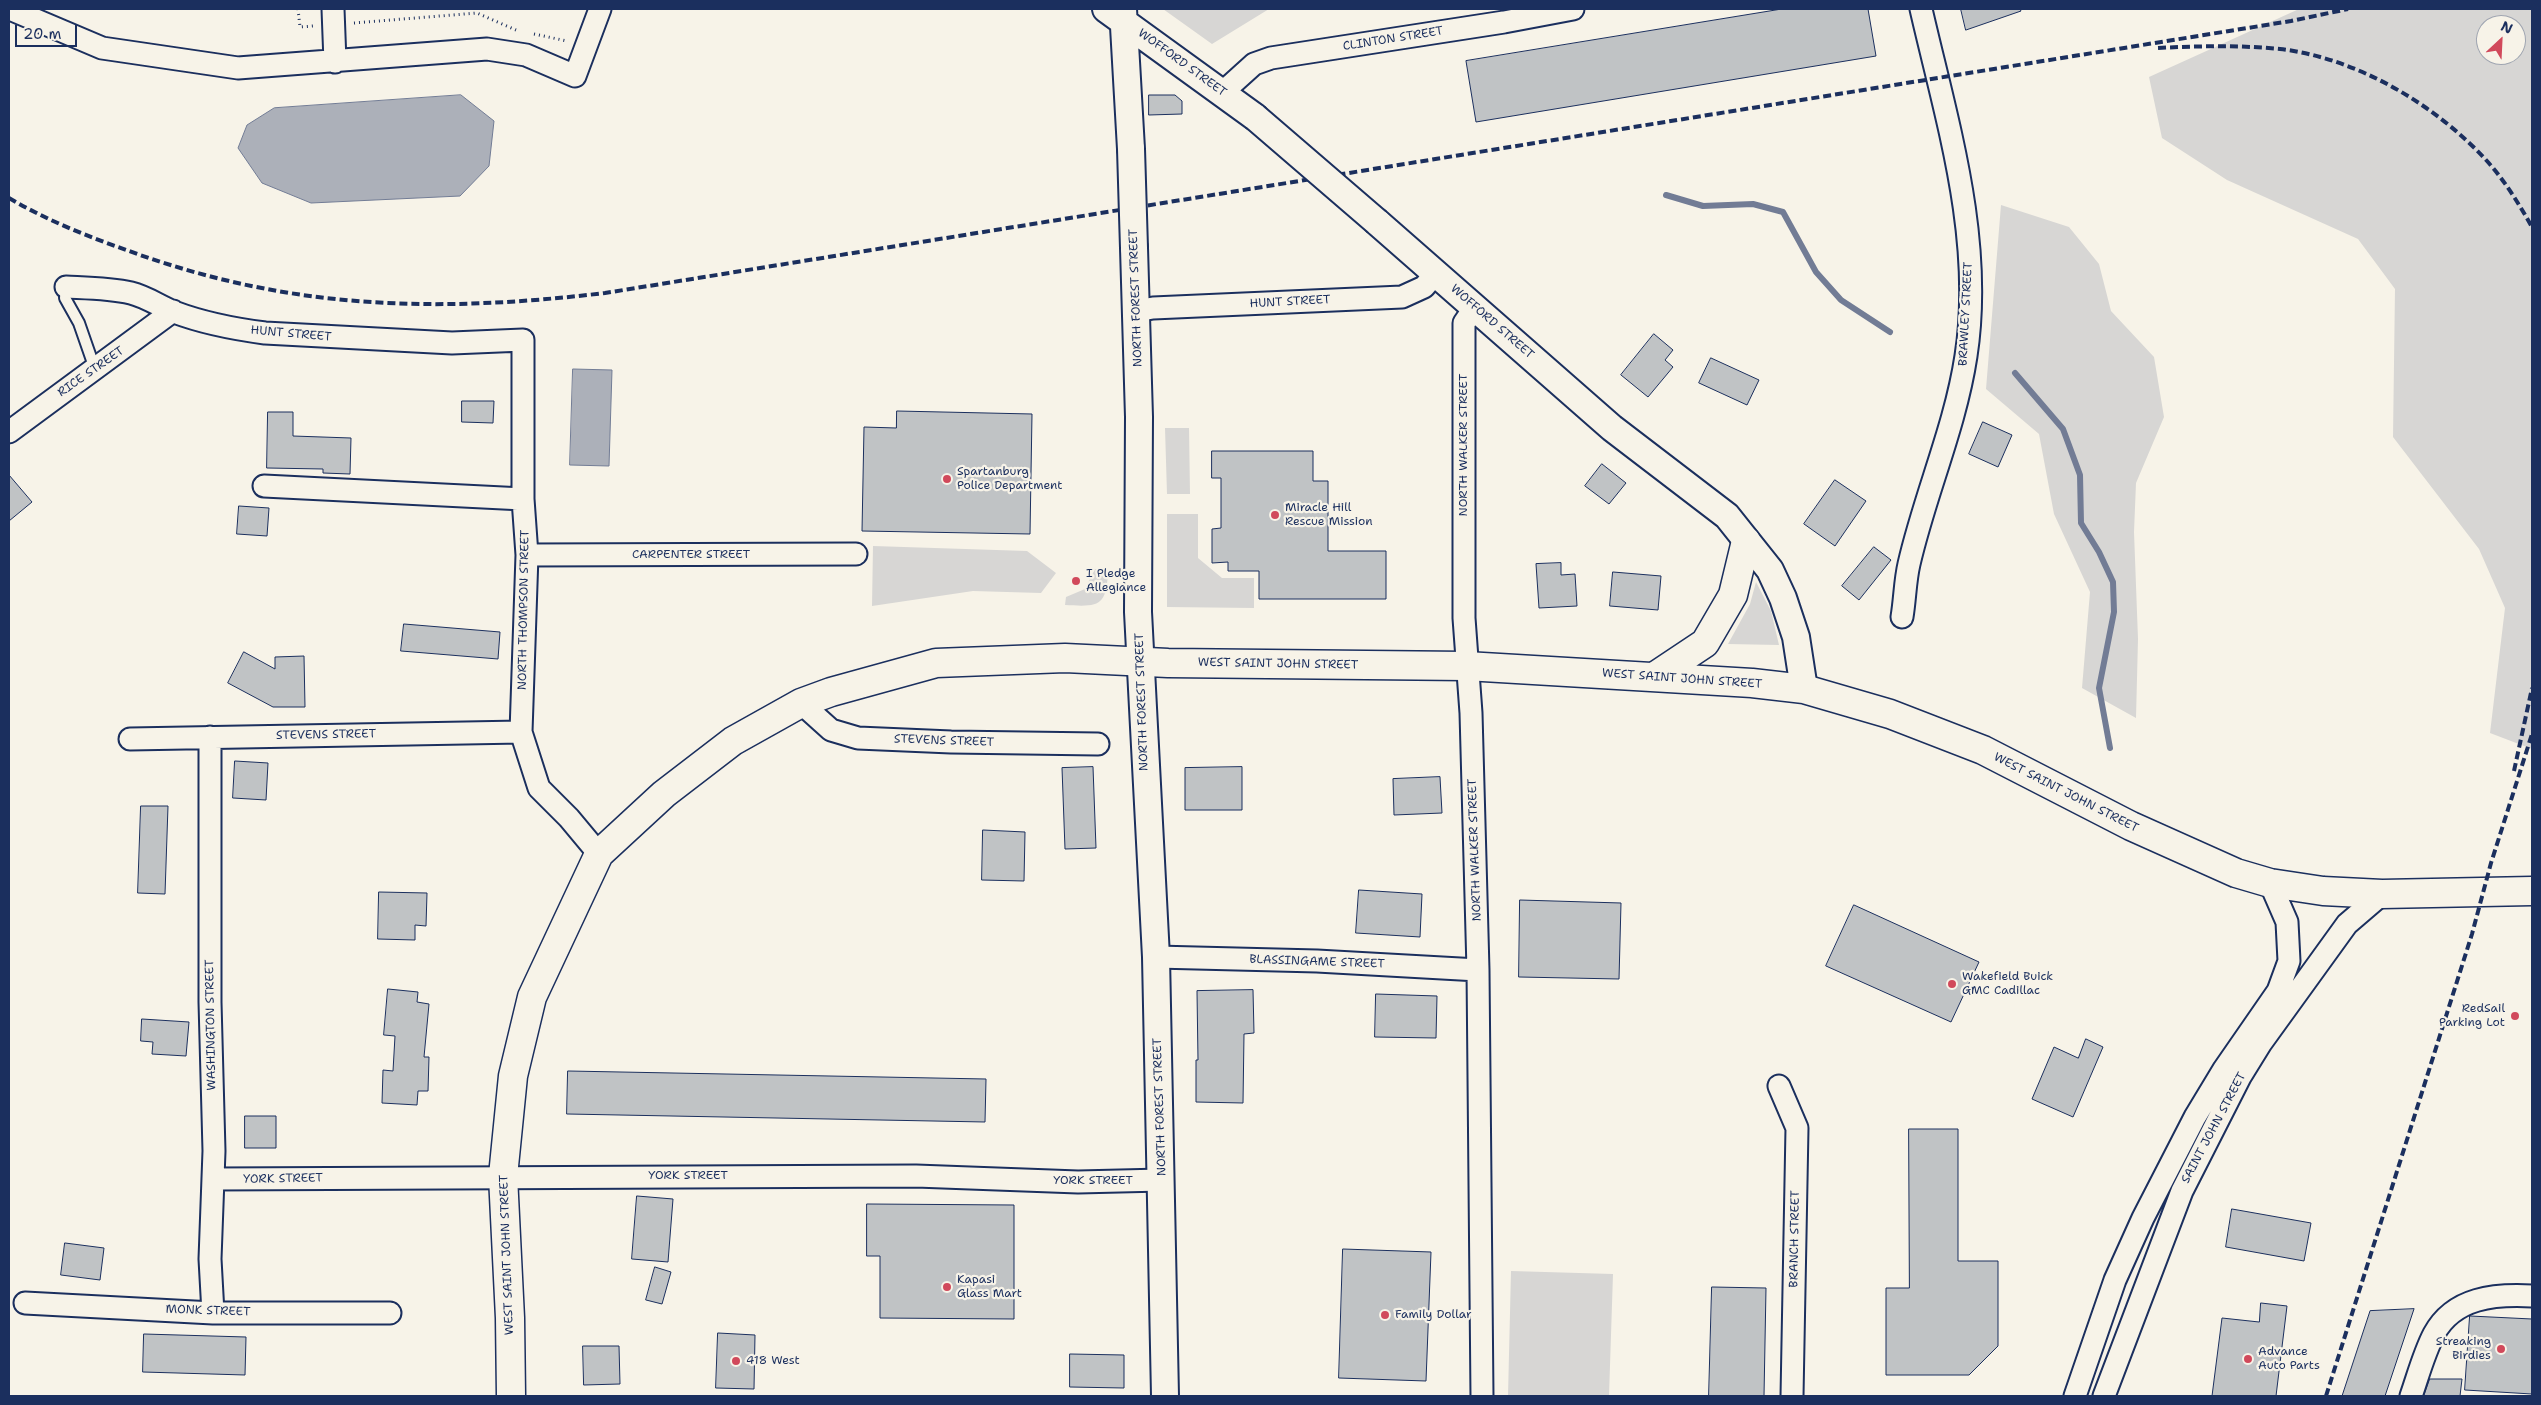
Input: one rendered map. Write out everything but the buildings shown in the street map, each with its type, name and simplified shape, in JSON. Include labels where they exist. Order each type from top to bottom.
[{"type":"main road","points":[[1654,677],[1705,643],[1733,594],[1746,540]]},
{"type":"main road","name":"WEST SAINT JOHN STREET","points":[[511,1396],[510,1318],[503,1176],[512,1076],[532,997],[599,854],[664,794],[733,741],[801,704],[831,692],[936,663],[1065,658],[1141,662],[1466,666],[1654,677],[1804,689],[1890,714],[1983,750],[2131,826],[2236,874],[2270,883],[2323,891],[2382,894],[2532,891]]},
{"type":"street","points":[[10,9],[102,48],[238,68],[487,49],[526,55],[575,76],[600,9]]},
{"type":"street","name":"CLINTON STREET","points":[[1223,92],[1254,64],[1271,58],[1504,22],[1574,9]]},
{"type":"street","name":"BRAWLEY STREET","points":[[1902,617],[1909,565],[1957,401],[1966,354],[1969,297],[1967,226],[1962,190],[1921,9]]},
{"type":"street","name":"WOFFORD STREET","points":[[1117,13],[1255,117],[1612,428],[1727,516],[1770,570],[1783,598],[1796,638],[1804,689]]},
{"type":"street","name":"NORTH FOREST STREET","points":[[1117,13],[1131,149],[1139,417],[1138,612],[1144,760],[1156,957],[1165,1396]]},
{"type":"street","points":[[333,17],[335,62]]},
{"type":"street","name":"HUNT STREET","points":[[1136,311],[1153,308],[1402,297],[1424,287],[1436,273]]},
{"type":"street","name":"HUNT STREET","points":[[66,287],[131,293],[150,299],[173,311],[234,328],[265,333],[443,342],[523,340]]},
{"type":"street","name":"NORTH WALKER STREET","points":[[1475,307],[1464,323],[1464,618],[1466,666],[1471,713],[1478,970],[1482,1396]]},
{"type":"street","name":"RICE STREET","points":[[9,432],[173,311]]},
{"type":"street","name":"NORTH THOMPSON STREET","points":[[523,340],[523,499],[527,554],[521,732],[539,788],[569,818],[599,854]]},
{"type":"street","points":[[264,486],[523,499]]},
{"type":"street","name":"CARPENTER STREET","points":[[527,554],[856,554]]},
{"type":"street","name":"STEVENS STREET","points":[[801,704],[831,730],[858,738],[951,742],[1098,744]]},
{"type":"street","name":"STEVENS STREET","points":[[130,739],[521,732]]},
{"type":"street","name":"WASHINGTON STREET","points":[[210,737],[210,1002],[213,1179],[210,1259],[212,1313]]},
{"type":"street","name":"SAINT JOHN STREET","points":[[2074,1396],[2115,1280],[2143,1218],[2195,1117],[2224,1069],[2278,991],[2289,962],[2287,922],[2270,883]]},
{"type":"street","name":"SAINT JOHN STREET","points":[[2104,1396],[2182,1191],[2240,1077],[2261,1043],[2348,924],[2382,894]]},
{"type":"street","name":"BLASSINGAME STREET","points":[[1156,957],[1317,961],[1478,970]]},
{"type":"street","name":"BRANCH STREET","points":[[1779,1086],[1798,1128],[1792,1396]]},
{"type":"street","name":"YORK STREET","points":[[213,1179],[503,1176],[916,1176],[1078,1182],[1162,1180]]},
{"type":"street","points":[[2411,1396],[2434,1334],[2453,1312],[2470,1302],[2488,1296],[2532,1296]]},
{"type":"street","name":"MONK STREET","points":[[25,1303],[212,1313],[390,1313]]},
{"type":"lane","points":[[66,287],[66,298],[79,323],[95,369]]},
{"type":"path","points":[[298,9],[300,27],[333,17],[477,13],[514,30],[523,32]]},
{"type":"path","points":[[532,34],[586,46]]},
{"type":"shaded area","points":[[1163,9],[1269,9],[1212,44]]},
{"type":"shaded area","points":[[2299,9],[2532,9],[2532,749],[2490,733],[2505,608],[2479,549],[2393,437],[2395,289],[2358,239],[2227,180],[2162,138],[2149,77]]},
{"type":"shaded area","points":[[461,95],[494,121],[489,166],[460,196],[311,203],[262,183],[238,148],[247,125],[274,108]]},
{"type":"shaded area","points":[[2001,205],[2069,227],[2099,264],[2111,311],[2154,357],[2164,417],[2136,483],[2134,532],[2138,639],[2136,718],[2082,688],[2090,592],[2054,514],[2039,434],[1986,389]]},
{"type":"shaded area","points":[[573,369],[612,370],[609,466],[570,465]]},
{"type":"shaded area","points":[[1165,428],[1189,428],[1190,494],[1167,494]]},
{"type":"shaded area","points":[[1167,514],[1198,514],[1198,558],[1222,578],[1254,578],[1254,608],[1167,607]]},
{"type":"shaded area","points":[[873,546],[1027,551],[1056,573],[1041,593],[973,591],[872,606]]},
{"type":"shaded area","points":[[1095,569],[1108,569],[1106,591],[1103,598],[1093,605],[1065,605],[1066,597],[1085,589]]},
{"type":"shaded area","points":[[1756,582],[1771,611],[1779,645],[1728,644],[1750,604]]},
{"type":"shaded area","points":[[1511,1271],[1613,1274],[1609,1396],[1508,1396]]},
{"type":"waterway","points":[[1666,195],[1703,206],[1753,204],[1783,212],[1816,272],[1841,300],[1890,332]]},
{"type":"waterway","points":[[2015,373],[2063,429],[2080,475],[2081,523],[2099,552],[2113,582],[2114,612],[2099,688],[2110,748]]},
{"type":"railway","points":[[9,198],[53,221],[114,246],[189,271],[248,285],[364,302],[423,304],[543,299],[605,293],[2291,21],[2348,9]]},
{"type":"railway","points":[[2158,48],[2219,46],[2280,49],[2338,62],[2366,74],[2393,87],[2419,103],[2467,140],[2500,177],[2532,227]]},
{"type":"railway","points":[[2514,771],[2532,688]]},
{"type":"railway","points":[[2326,1396],[2472,934],[2491,863],[2532,734]]},
{"type":"place","name":"Spartanburg Police Department","points":[[947,479]]},
{"type":"place","name":"Miracle Hill Rescue Mission","points":[[1275,515]]},
{"type":"place","name":"I Pledge Allegiance","points":[[1076,581]]},
{"type":"place","name":"Wakefield Buick GMC Cadillac","points":[[1952,984]]},
{"type":"place","name":"RedSail Parking Lot","points":[[2515,1016]]},
{"type":"place","name":"Kapasi Glass Mart","points":[[947,1287]]},
{"type":"place","name":"Family Dollar","points":[[1385,1315]]},
{"type":"place","name":"Streaking Birdies","points":[[2501,1349]]},
{"type":"place","name":"Advance Auto Parts","points":[[2248,1359]]},
{"type":"place","name":"418 West","points":[[736,1361]]}]
